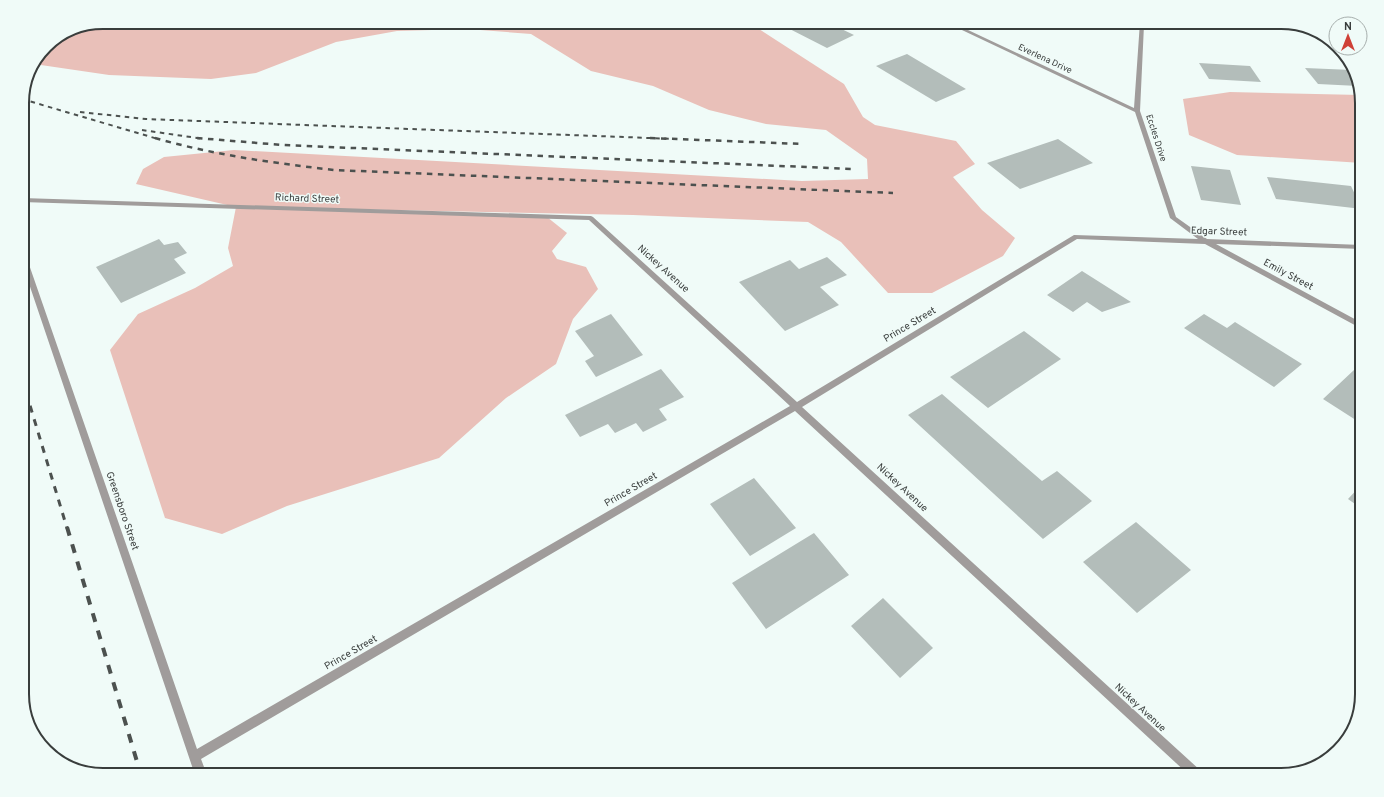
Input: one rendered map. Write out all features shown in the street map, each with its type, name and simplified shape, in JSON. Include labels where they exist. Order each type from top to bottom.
[{"type":"street","name":"Everlena Drive","points":[[962,29],[1137,111]]},
{"type":"street","name":"Eccles Drive","points":[[1142,29],[1137,111],[1173,218],[1205,241]]},
{"type":"street","name":"Richard Street","points":[[29,200],[591,218]]},
{"type":"street","name":"Nickey Avenue","points":[[591,218],[797,406],[1188,768]]},
{"type":"street","name":"Edgar Street","points":[[1076,237],[1355,247]]},
{"type":"street","name":"Prince Street","points":[[194,757],[797,406],[1076,237]]},
{"type":"street","name":"Emily Street","points":[[1205,241],[1355,322]]},
{"type":"street","name":"Greensboro Street","points":[[29,274],[198,768]]},
{"type":"shaded area","points":[[467,29],[397,31],[336,42],[256,73],[211,79],[109,75],[40,65],[47,54],[62,41],[88,30]]},
{"type":"shaded area","points":[[467,29],[759,29],[844,84],[863,117],[875,125],[956,141],[975,164],[953,177],[982,210],[1015,238],[1003,256],[932,293],[888,293],[841,242],[808,222],[633,215],[293,208],[547,217],[567,233],[552,251],[557,259],[586,267],[598,289],[573,319],[556,364],[506,398],[439,458],[287,506],[222,534],[165,518],[110,350],[138,314],[195,288],[233,266],[228,248],[236,207],[136,184],[143,169],[164,157],[234,150],[802,181],[868,179],[867,159],[826,130],[766,124],[709,110],[653,86],[591,71],[531,34]]},
{"type":"shaded area","points":[[1230,92],[1355,95],[1355,163],[1237,155],[1189,135],[1183,99]]},
{"type":"building","points":[[790,29],[842,29],[854,35],[827,48]]},
{"type":"building","points":[[907,54],[966,89],[936,102],[876,66]]},
{"type":"building","points":[[1199,63],[1250,66],[1261,82],[1209,79]]},
{"type":"building","points":[[1305,68],[1347,70],[1353,86],[1318,84]]},
{"type":"building","points":[[1058,139],[1093,163],[1020,189],[987,163]]},
{"type":"building","points":[[1191,166],[1230,170],[1241,205],[1201,200]]},
{"type":"building","points":[[1267,177],[1351,186],[1355,194],[1355,208],[1276,199]]},
{"type":"building","points":[[159,239],[164,245],[178,242],[187,253],[174,259],[186,273],[121,303],[96,267]]},
{"type":"building","points":[[827,257],[847,275],[820,287],[839,305],[785,331],[739,282],[790,260],[799,269]]},
{"type":"building","points":[[1082,271],[1131,302],[1102,312],[1087,302],[1073,312],[1047,295]]},
{"type":"building","points":[[611,314],[643,355],[596,377],[585,361],[594,356],[575,331]]},
{"type":"building","points":[[1204,314],[1227,328],[1235,322],[1302,364],[1274,387],[1184,328]]},
{"type":"building","points":[[1024,331],[1061,359],[988,408],[950,377]]},
{"type":"building","points":[[661,369],[684,397],[659,409],[667,420],[643,432],[636,423],[615,433],[608,424],[580,437],[565,415]]},
{"type":"building","points":[[1354,370],[1355,370],[1355,420],[1323,399]]},
{"type":"building","points":[[942,394],[1042,481],[1057,471],[1092,501],[1043,539],[908,415]]},
{"type":"building","points":[[754,478],[796,528],[750,556],[710,504]]},
{"type":"building","points":[[1355,492],[1355,504],[1348,499]]},
{"type":"building","points":[[1136,522],[1191,570],[1137,613],[1083,562]]},
{"type":"building","points":[[814,533],[849,575],[766,629],[732,583]]},
{"type":"building","points":[[883,598],[933,648],[900,678],[851,626]]},
{"type":"railway","points":[[29,101],[158,139]]},
{"type":"railway","points":[[80,112],[146,119],[663,138]]},
{"type":"railway","points":[[142,130],[197,138]]},
{"type":"railway","points":[[155,138],[244,158],[334,170],[893,193]]},
{"type":"railway","points":[[197,138],[282,145],[853,169]]},
{"type":"railway","points":[[197,138],[204,139]]},
{"type":"railway","points":[[650,138],[663,138]]},
{"type":"railway","points":[[663,138],[676,139]]},
{"type":"railway","points":[[663,138],[803,144]]},
{"type":"railway","points":[[29,402],[67,528]]},
{"type":"railway","points":[[67,527],[139,768]]}]
